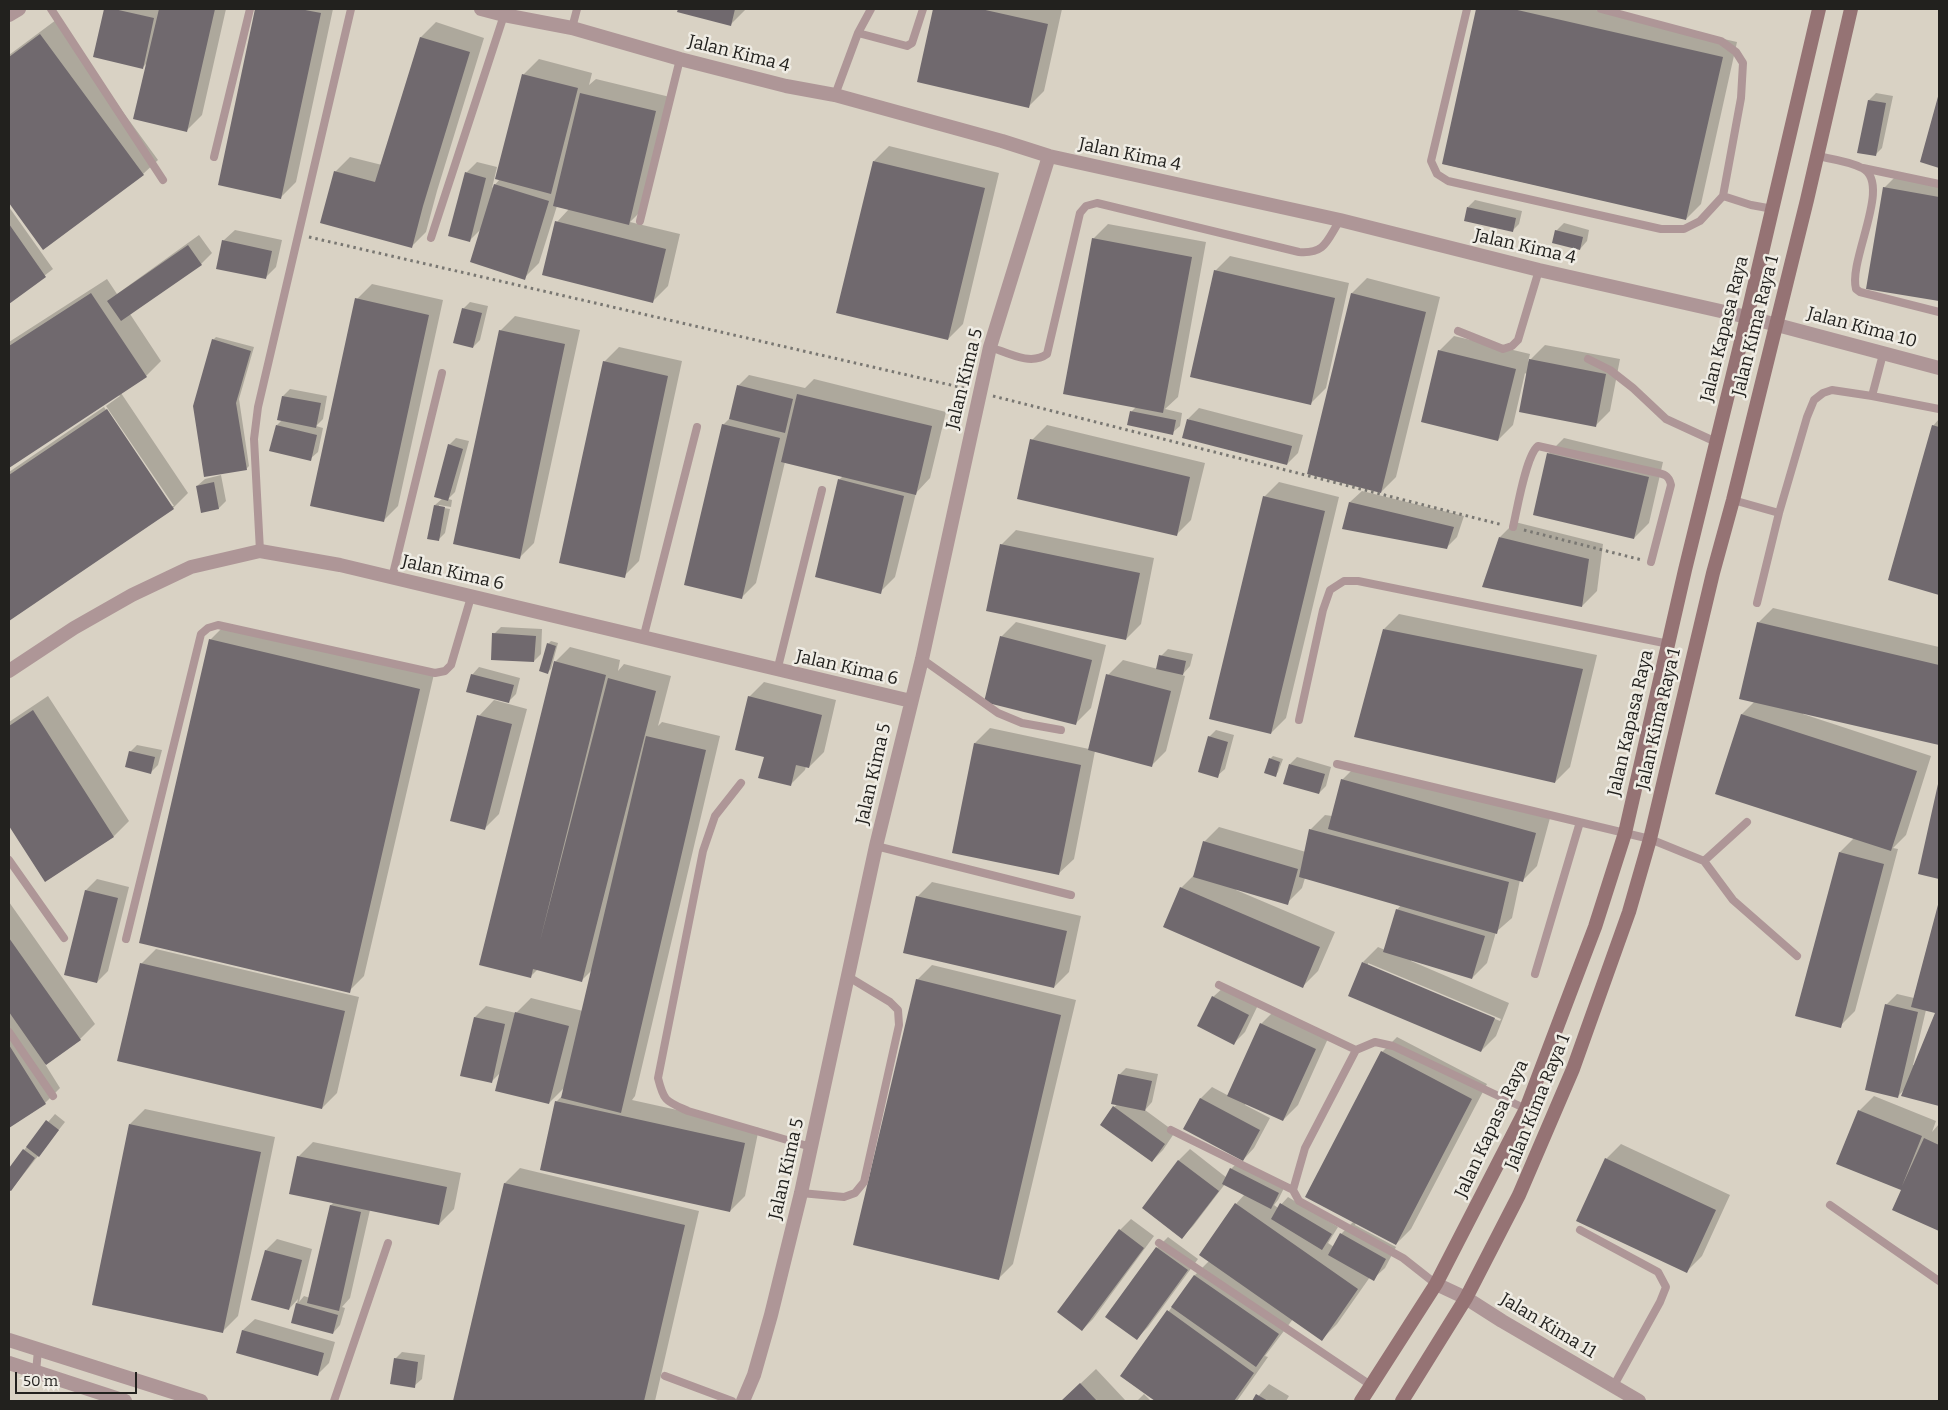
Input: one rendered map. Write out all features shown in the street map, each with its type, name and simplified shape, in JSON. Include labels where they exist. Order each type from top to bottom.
[{"type":"main road","name":"Jalan Kapasa Raya","points":[[1361,1401],[1436,1284],[1526,1109],[1592,936],[1625,833],[1819,9]]},
{"type":"main road","name":"Jalan Kima Raya 1","points":[[1402,1401],[1466,1298],[1519,1195],[1573,1069],[1629,912],[1650,839],[1713,573],[1733,500],[1850,9]]},
{"type":"street","points":[[9,15],[19,9]]},
{"type":"street","name":"Jalan Kima 4","points":[[481,9],[572,28],[680,59],[786,86],[835,95],[1050,156],[1340,220],[1538,270],[1775,324]]},
{"type":"street","name":"Jalan Kima 5","points":[[743,1401],[754,1375],[771,1315],[820,1112],[876,846],[922,659],[990,347],[1050,156]]},
{"type":"street","name":"Jalan Kima 10","points":[[1775,324],[1939,368]]},
{"type":"street","name":"Jalan Kima 6","points":[[9,671],[74,628],[140,591],[191,568],[260,551],[340,566],[471,596],[910,702]]},
{"type":"street","name":"Jalan Kima 11","points":[[1436,1284],[1466,1298],[1639,1401]]},
{"type":"street","points":[[9,1340],[201,1401]]},
{"type":"street","points":[[9,1363],[125,1401]]},
{"type":"lane","points":[[51,9],[163,180]]},
{"type":"lane","points":[[214,157],[250,9]]},
{"type":"lane","points":[[260,551],[254,439],[258,407],[351,9]]},
{"type":"lane","points":[[572,28],[577,9]]},
{"type":"lane","points":[[835,95],[858,33],[871,9]]},
{"type":"lane","points":[[858,33],[907,46],[912,43],[923,9]]},
{"type":"lane","points":[[1467,9],[1431,161],[1437,174],[1448,181],[1661,229],[1684,229],[1700,221],[1723,196],[1741,98],[1743,63],[1736,52],[1721,41],[1601,9]]},
{"type":"lane","points":[[431,238],[504,15]]},
{"type":"lane","points":[[640,221],[680,59]]},
{"type":"lane","points":[[1816,156],[1939,184]]},
{"type":"lane","points":[[1862,168],[1871,175],[1874,185],[1873,200],[1854,274],[1856,289],[1860,292],[1939,312]]},
{"type":"lane","points":[[1723,196],[1773,210]]},
{"type":"lane","points":[[990,347],[1031,360],[1040,359],[1047,354],[1080,213],[1086,206],[1097,203],[1299,252],[1313,253],[1323,247],[1340,220]]},
{"type":"lane","points":[[1458,331],[1503,349],[1512,346],[1518,340],[1538,270]]},
{"type":"lane","points":[[1872,396],[1883,354]]},
{"type":"lane","points":[[1588,359],[1618,376],[1666,419],[1716,442]]},
{"type":"lane","points":[[392,578],[442,373]]},
{"type":"lane","points":[[1757,603],[1779,513],[1807,417],[1814,400],[1823,392],[1832,390],[1939,409]]},
{"type":"lane","points":[[643,639],[697,427]]},
{"type":"lane","points":[[1513,528],[1529,462],[1534,449],[1538,446],[1666,474],[1670,478],[1671,485],[1651,562]]},
{"type":"lane","points":[[777,671],[822,490]]},
{"type":"lane","points":[[1733,500],[1779,513]]},
{"type":"lane","points":[[1299,720],[1323,610],[1330,590],[1344,581],[1358,581],[1669,644]]},
{"type":"lane","points":[[126,938],[201,634],[208,628],[218,625],[435,673],[444,671],[451,665],[471,596]]},
{"type":"lane","points":[[922,659],[998,713],[1022,723],[1061,730]]},
{"type":"lane","points":[[1337,764],[1650,839],[1704,861],[1733,900],[1797,956]]},
{"type":"lane","points":[[740,783],[715,816],[703,851],[658,1078],[662,1096],[672,1104],[688,1111],[811,1147]]},
{"type":"lane","points":[[1535,974],[1580,822]]},
{"type":"lane","points":[[1704,861],[1747,822]]},
{"type":"lane","points":[[876,846],[1071,895]]},
{"type":"lane","points":[[9,860],[64,938]]},
{"type":"lane","points":[[801,1193],[844,1197],[855,1193],[864,1182],[900,1025],[898,1010],[890,1002],[848,976]]},
{"type":"lane","points":[[1219,985],[1356,1050]]},
{"type":"lane","points":[[9,1032],[53,1096]]},
{"type":"lane","points":[[1293,1190],[1305,1148],[1356,1050],[1375,1042],[1393,1046],[1526,1109]]},
{"type":"lane","points":[[1171,1130],[1293,1190],[1299,1201],[1403,1258],[1436,1284]]},
{"type":"lane","points":[[1830,1205],[1939,1281]]},
{"type":"lane","points":[[1580,1230],[1658,1272],[1666,1287],[1660,1302],[1613,1387]]},
{"type":"lane","points":[[334,1401],[388,1243]]},
{"type":"lane","points":[[1159,1243],[1372,1386]]},
{"type":"lane","points":[[36,1372],[38,1350]]},
{"type":"lane","points":[[665,1376],[732,1401]]},
{"type":"shaded area","points":[[9,9],[1939,9],[1939,1401],[9,1401]]},
{"type":"building","points":[[104,9],[114,9],[154,18],[143,69],[93,57]]},
{"type":"building","points":[[159,9],[215,9],[187,132],[133,119]]},
{"type":"building","points":[[255,9],[300,9],[321,13],[281,199],[218,185]]},
{"type":"building","points":[[678,9],[735,9],[731,26],[677,12]]},
{"type":"building","points":[[933,9],[981,9],[1048,24],[1029,108],[917,82]]},
{"type":"building","points":[[1476,9],[1513,9],[1723,57],[1686,220],[1442,164]]},
{"type":"building","points":[[40,34],[144,175],[43,250],[9,203],[9,57]]},
{"type":"building","points":[[420,37],[470,52],[412,248],[320,223],[334,171],[375,182]]},
{"type":"building","points":[[522,74],[578,88],[551,194],[495,179]]},
{"type":"building","points":[[580,93],[656,111],[629,225],[553,206]]},
{"type":"building","points":[[1939,93],[1939,168],[1920,162]]},
{"type":"building","points":[[1868,100],[1886,103],[1876,156],[1857,153]]},
{"type":"building","points":[[873,161],[985,188],[948,340],[836,313]]},
{"type":"building","points":[[465,172],[486,178],[470,242],[448,236]]},
{"type":"building","points":[[494,184],[549,201],[525,280],[470,262]]},
{"type":"building","points":[[1883,187],[1939,197],[1939,301],[1866,289]]},
{"type":"building","points":[[1467,207],[1516,218],[1513,232],[1464,221]]},
{"type":"building","points":[[555,221],[666,249],[653,303],[542,275]]},
{"type":"building","points":[[9,224],[46,277],[9,304]]},
{"type":"building","points":[[1555,230],[1583,237],[1580,250],[1552,243]]},
{"type":"building","points":[[1092,238],[1192,257],[1163,413],[1063,394]]},
{"type":"building","points":[[222,240],[272,251],[266,279],[216,269]]},
{"type":"building","points":[[188,245],[202,265],[121,321],[107,301]]},
{"type":"building","points":[[1214,270],[1335,298],[1311,405],[1190,377]]},
{"type":"building","points":[[91,293],[147,377],[9,468],[9,346]]},
{"type":"building","points":[[1351,293],[1426,312],[1381,493],[1307,474]]},
{"type":"building","points":[[355,298],[429,315],[384,522],[310,506]]},
{"type":"building","points":[[462,308],[482,313],[473,348],[453,343]]},
{"type":"building","points":[[499,330],[565,344],[520,559],[453,544]]},
{"type":"building","points":[[212,339],[251,351],[236,403],[247,470],[204,477],[193,406]]},
{"type":"building","points":[[1438,350],[1516,369],[1498,441],[1421,422]]},
{"type":"building","points":[[1529,359],[1606,374],[1596,427],[1519,412]]},
{"type":"building","points":[[603,361],[668,376],[625,578],[559,563]]},
{"type":"building","points":[[737,385],[793,399],[785,433],[729,419]]},
{"type":"building","points":[[797,394],[932,426],[916,495],[781,462]]},
{"type":"building","points":[[282,396],[321,403],[316,428],[277,420]]},
{"type":"building","points":[[107,409],[174,509],[9,621],[9,475]]},
{"type":"building","points":[[1130,411],[1176,420],[1173,435],[1127,425]]},
{"type":"building","points":[[1187,419],[1292,446],[1287,465],[1182,438]]},
{"type":"building","points":[[722,424],[780,438],[742,599],[684,585]]},
{"type":"building","points":[[276,425],[317,435],[311,461],[269,451]]},
{"type":"building","points":[[1932,425],[1939,427],[1939,595],[1888,580]]},
{"type":"building","points":[[1030,439],[1190,477],[1177,536],[1017,499]]},
{"type":"building","points":[[448,444],[463,449],[448,501],[434,497]]},
{"type":"building","points":[[1547,453],[1649,477],[1634,539],[1533,515]]},
{"type":"building","points":[[838,479],[904,496],[881,594],[815,577]]},
{"type":"building","points":[[214,482],[219,509],[201,513],[196,486]]},
{"type":"building","points":[[1263,496],[1325,511],[1271,734],[1209,719]]},
{"type":"building","points":[[1349,502],[1454,527],[1447,549],[1342,529]]},
{"type":"building","points":[[434,505],[445,507],[439,541],[427,539]]},
{"type":"building","points":[[1499,537],[1589,559],[1582,607],[1482,587]]},
{"type":"building","points":[[1000,544],[1140,573],[1126,640],[986,611]]},
{"type":"building","points":[[1757,622],[1939,665],[1939,745],[1739,699]]},
{"type":"building","points":[[1383,629],[1583,669],[1555,783],[1354,737]]},
{"type":"building","points":[[492,633],[536,636],[534,662],[491,660]]},
{"type":"building","points":[[1000,636],[1092,660],[1076,725],[984,702]]},
{"type":"building","points":[[209,639],[420,689],[350,993],[139,943]]},
{"type":"building","points":[[547,643],[556,646],[548,674],[539,671]]},
{"type":"building","points":[[1159,655],[1186,661],[1183,675],[1156,669]]},
{"type":"building","points":[[554,661],[606,675],[540,941],[608,678],[656,691],[582,982],[533,969],[531,978],[479,965]]},
{"type":"building","points":[[471,674],[514,685],[509,703],[466,692]]},
{"type":"building","points":[[1106,674],[1171,691],[1152,767],[1088,750]]},
{"type":"building","points":[[748,696],[822,715],[809,768],[796,765],[791,786],[758,778],[764,757],[735,750]]},
{"type":"building","points":[[33,710],[114,837],[45,882],[9,826],[9,726]]},
{"type":"building","points":[[1741,714],[1917,771],[1891,851],[1715,794]]},
{"type":"building","points":[[477,715],[512,724],[485,830],[450,821]]},
{"type":"building","points":[[646,736],[706,750],[621,1113],[561,1098]]},
{"type":"building","points":[[1208,736],[1228,742],[1218,778],[1198,772]]},
{"type":"building","points":[[974,743],[1081,765],[1059,875],[952,853]]},
{"type":"building","points":[[129,751],[155,757],[151,774],[125,767]]},
{"type":"building","points":[[1269,758],[1280,762],[1276,777],[1264,773]]},
{"type":"building","points":[[1289,764],[1325,774],[1319,794],[1283,784]]},
{"type":"building","points":[[1341,779],[1536,833],[1523,882],[1328,829]]},
{"type":"building","points":[[1939,784],[1939,879],[1918,874]]},
{"type":"building","points":[[1309,829],[1509,882],[1497,934],[1299,877]]},
{"type":"building","points":[[1203,841],[1298,869],[1288,905],[1193,877]]},
{"type":"building","points":[[1839,852],[1884,864],[1841,1028],[1795,1016]]},
{"type":"building","points":[[1180,887],[1320,947],[1303,988],[1163,927]]},
{"type":"building","points":[[85,890],[118,898],[97,983],[64,975]]},
{"type":"building","points":[[916,896],[1067,931],[1054,988],[903,953]]},
{"type":"building","points":[[1939,901],[1939,1106],[1901,1096],[1935,1013],[1911,1007]]},
{"type":"building","points":[[1396,909],[1485,936],[1472,979],[1383,952]]},
{"type":"building","points":[[9,938],[81,1040],[46,1065],[9,1012]]},
{"type":"building","points":[[1362,962],[1495,1018],[1481,1052],[1348,996]]},
{"type":"building","points":[[140,963],[345,1011],[322,1109],[117,1061]]},
{"type":"building","points":[[916,979],[1061,1015],[999,1280],[853,1245]]},
{"type":"building","points":[[1212,996],[1249,1015],[1234,1045],[1197,1026]]},
{"type":"building","points":[[1885,1004],[1918,1012],[1898,1098],[1865,1090]]},
{"type":"building","points":[[515,1012],[569,1026],[549,1104],[495,1091]]},
{"type":"building","points":[[474,1017],[505,1024],[492,1083],[460,1076]]},
{"type":"building","points":[[1260,1023],[1316,1049],[1283,1121],[1227,1096]]},
{"type":"building","points":[[9,1045],[46,1104],[9,1128]]},
{"type":"building","points":[[1381,1051],[1472,1099],[1396,1245],[1305,1197]]},
{"type":"building","points":[[1118,1074],[1152,1081],[1145,1111],[1111,1104]]},
{"type":"building","points":[[1200,1098],[1260,1130],[1243,1161],[1183,1129]]},
{"type":"building","points":[[555,1101],[745,1143],[730,1212],[540,1170]]},
{"type":"building","points":[[1113,1106],[1165,1144],[1152,1162],[1100,1125]]},
{"type":"building","points":[[1858,1110],[1922,1136],[1902,1186],[1924,1138],[1939,1145],[1939,1231],[1892,1210],[1901,1190],[1836,1164]]},
{"type":"building","points":[[46,1120],[59,1130],[39,1157],[26,1147]]},
{"type":"building","points":[[129,1124],[261,1152],[223,1333],[92,1305]]},
{"type":"building","points":[[23,1149],[35,1158],[11,1191],[9,1190],[9,1168]]},
{"type":"building","points":[[297,1156],[447,1187],[439,1225],[289,1194]]},
{"type":"building","points":[[1605,1158],[1716,1210],[1687,1273],[1576,1221]]},
{"type":"building","points":[[1178,1160],[1219,1191],[1182,1239],[1142,1208]]},
{"type":"building","points":[[1230,1168],[1279,1193],[1271,1209],[1222,1184]]},
{"type":"building","points":[[504,1183],[685,1225],[644,1401],[453,1401]]},
{"type":"building","points":[[1235,1203],[1358,1289],[1322,1341],[1199,1255]]},
{"type":"building","points":[[1280,1203],[1332,1234],[1322,1250],[1271,1219]]},
{"type":"building","points":[[330,1205],[361,1212],[339,1311],[307,1303]]},
{"type":"building","points":[[1119,1229],[1144,1248],[1082,1331],[1057,1312]]},
{"type":"building","points":[[1340,1233],[1386,1259],[1374,1281],[1328,1255]]},
{"type":"building","points":[[1156,1247],[1188,1270],[1137,1340],[1105,1317]]},
{"type":"building","points":[[265,1250],[302,1260],[289,1310],[251,1300]]},
{"type":"building","points":[[1194,1275],[1279,1334],[1256,1367],[1171,1307]]},
{"type":"building","points":[[296,1303],[338,1315],[333,1334],[291,1323]]},
{"type":"building","points":[[1167,1310],[1254,1373],[1234,1401],[1155,1401],[1120,1376]]},
{"type":"building","points":[[242,1330],[324,1353],[318,1376],[236,1353]]},
{"type":"building","points":[[394,1358],[418,1362],[415,1388],[390,1384]]},
{"type":"building","points":[[1080,1383],[1097,1401],[1061,1401]]},
{"type":"building","points":[[1256,1394],[1268,1401],[1252,1401]]}]
